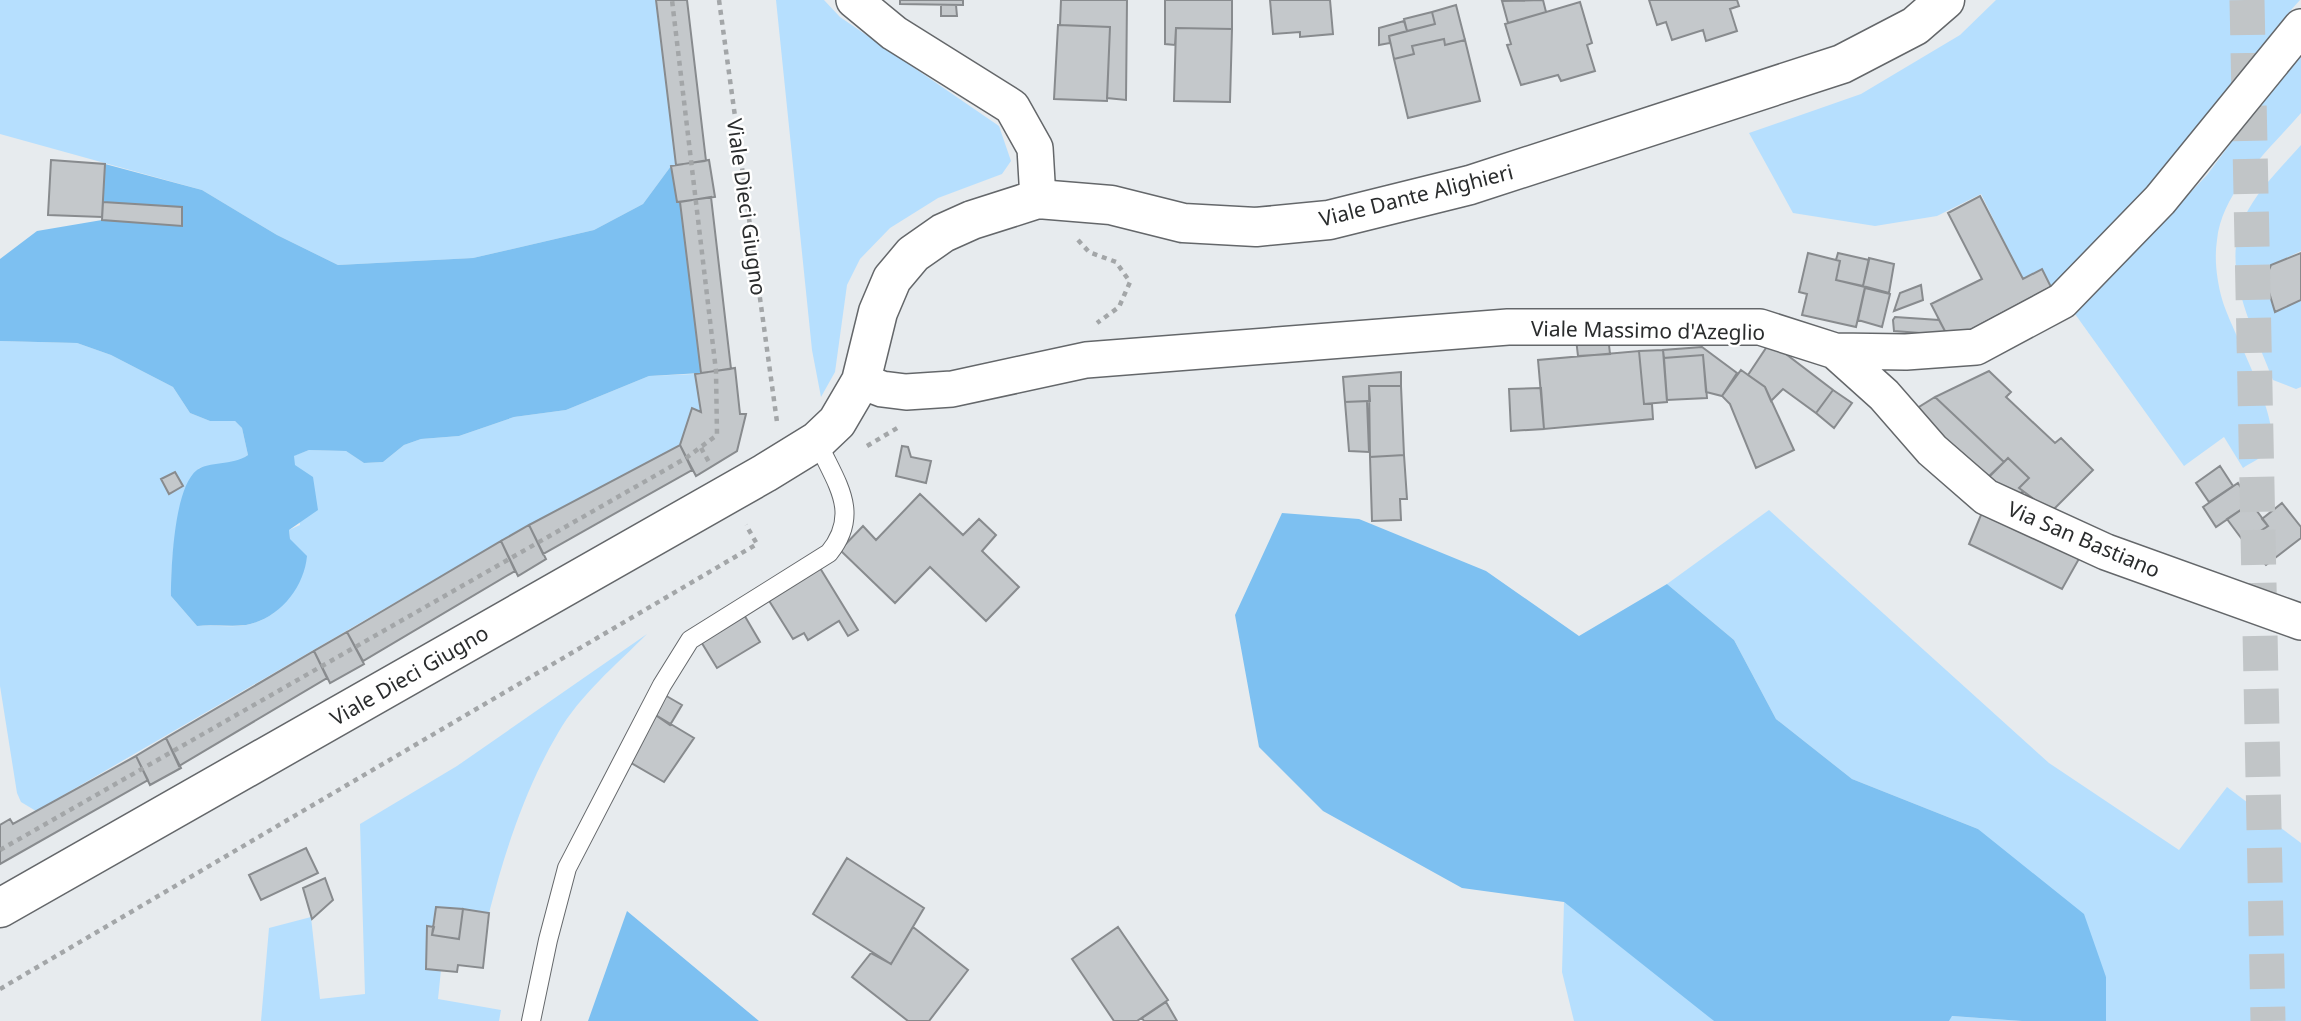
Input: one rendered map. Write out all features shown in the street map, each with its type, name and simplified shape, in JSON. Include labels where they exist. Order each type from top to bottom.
[{"type":"main road","name":"Viale Dante Alighieri","points":[[817,441],[837,422],[861,381],[878,312],[892,279],[913,254],[943,233],[972,220],[1049,200],[1111,205],[1183,223],[1256,227],[1329,220],[1470,185],[1842,64],[1914,26],[1945,0]]},
{"type":"main road","name":"Viale Dieci Giugno","points":[[0,908],[817,441]]},
{"type":"street","points":[[854,0],[894,33],[1012,107],[1035,148],[1049,200]]},
{"type":"street","name":"Viale Massimo d'Azeglio","points":[[861,381],[883,389],[906,392],[952,388],[1086,360],[1508,327],[1760,327],[1835,351],[1906,352],[1976,347],[2062,301],[2160,200],[2301,27]]},
{"type":"street","name":"Via San Bastiano","points":[[1835,351],[1884,395],[1932,450],[1986,497],[2106,552],[2301,622]]},
{"type":"lane","points":[[531,1021],[567,868],[662,685],[690,640],[829,553],[842,537],[846,505],[817,441]]},
{"type":"path","points":[[0,850],[701,448],[717,435],[716,371],[672,0]]},
{"type":"path","name":"Viale Dieci Giugno","points":[[719,0],[777,414]]},
{"type":"path","points":[[1049,200],[1088,252],[1116,262],[1130,282],[1119,307],[1080,335],[1086,360]]},
{"type":"path","points":[[701,448],[712,466]]},
{"type":"path","points":[[0,989],[757,544],[741,517]]},
{"type":"shaded area","points":[[0,0],[656,0],[676,165],[671,166],[643,204],[594,230],[473,258],[338,265],[277,235],[202,190],[0,134]]},
{"type":"shaded area","points":[[776,0],[824,0],[840,17],[999,126],[1011,161],[1002,174],[938,198],[890,228],[860,259],[847,285],[835,372],[821,397],[812,350]]},
{"type":"shaded area","points":[[1996,0],[2300,0],[2235,86],[2191,138],[2051,287],[2042,269],[2023,279],[1981,194],[1937,216],[1875,226],[1793,213],[1749,133],[1861,94],[1960,35]]},
{"type":"shaded area","points":[[2301,49],[2301,113],[2262,156],[2238,188],[2221,222],[2216,247],[2216,270],[2222,299],[2255,376],[2270,420],[2272,437],[2269,450],[2243,468],[2224,437],[2184,466],[2075,314],[2207,175]]},
{"type":"shaded area","points":[[2301,145],[2301,251],[2271,265],[2265,279],[2275,311],[2301,300],[2301,387],[2296,389],[2273,380],[2242,300],[2235,258],[2237,238],[2249,208]]},
{"type":"shaded area","points":[[105,164],[202,190],[277,235],[338,265],[473,258],[594,230],[643,204],[671,166],[677,202],[680,202],[701,373],[649,376],[566,410],[514,417],[459,436],[421,439],[404,445],[383,462],[364,463],[346,451],[309,450],[294,456],[295,465],[313,477],[318,510],[289,530],[290,539],[307,556],[305,568],[295,590],[279,609],[258,622],[240,626],[197,626],[171,596],[173,548],[179,510],[189,479],[197,470],[248,455],[242,428],[235,421],[210,421],[190,413],[173,387],[111,355],[77,343],[0,341],[0,259],[37,231],[102,220],[182,226],[182,207],[103,202]]},
{"type":"shaded area","points":[[0,341],[77,343],[111,355],[173,387],[190,413],[210,421],[235,421],[242,428],[248,455],[236,463],[199,468],[176,530],[171,596],[197,626],[246,625],[263,619],[284,602],[291,577],[289,530],[300,525],[293,456],[309,450],[346,451],[364,463],[383,462],[404,445],[421,439],[459,436],[514,417],[566,410],[649,376],[695,374],[701,412],[692,409],[680,445],[501,541],[36,811],[21,802],[17,793],[0,686]]},
{"type":"shaded area","points":[[1769,510],[2049,763],[2179,850],[2227,787],[2301,843],[2301,1021],[2106,1021],[2106,977],[1978,829],[1852,779],[1776,719],[1734,640],[1667,584]]},
{"type":"shaded area","points":[[1282,513],[1359,519],[1486,571],[1579,636],[1667,584],[1734,640],[1776,719],[1852,779],[1978,829],[2084,914],[2106,977],[2106,1021],[2022,1021],[1952,1016],[1949,1021],[1714,1021],[1564,902],[1462,888],[1323,811],[1259,747],[1235,615]]},
{"type":"shaded area","points":[[647,634],[588,693],[567,719],[546,754],[517,821],[489,913],[436,907],[434,927],[427,926],[426,968],[441,970],[438,999],[501,1010],[499,1021],[261,1021],[269,928],[311,917],[320,999],[365,994],[360,824],[457,766]]},
{"type":"shaded area","points":[[1564,902],[1714,1021],[1574,1021],[1562,972]]},
{"type":"shaded area","points":[[627,911],[759,1021],[588,1021]]},
{"type":"shaded area","points":[[1951,1016],[2022,1021],[1949,1021]]},
{"type":"building","points":[[656,0],[687,0],[706,161],[676,165]]},
{"type":"building","points":[[900,0],[963,0],[963,5],[900,4]]},
{"type":"building","points":[[1061,0],[1127,0],[1126,100],[1107,98],[1110,27],[1060,25]]},
{"type":"building","points":[[1165,0],[1232,0],[1232,29],[1176,28],[1175,45],[1165,44]]},
{"type":"building","points":[[1270,0],[1330,0],[1333,34],[1300,37],[1300,32],[1273,34]]},
{"type":"building","points":[[1543,0],[1546,12],[1508,23],[1502,1]]},
{"type":"building","points":[[1649,0],[1737,0],[1739,6],[1730,9],[1737,31],[1706,41],[1703,30],[1672,40],[1666,22],[1657,25]]},
{"type":"building","points":[[1580,2],[1592,43],[1587,45],[1595,71],[1561,81],[1558,75],[1521,85],[1507,45],[1511,44],[1505,24]]},
{"type":"building","points":[[941,5],[956,5],[957,16],[941,16]]},
{"type":"building","points":[[1456,5],[1465,40],[1445,45],[1444,39],[1412,46],[1414,54],[1394,59],[1389,36],[1435,24],[1432,12]]},
{"type":"building","points":[[1432,12],[1435,24],[1407,31],[1404,19]]},
{"type":"building","points":[[1404,21],[1407,31],[1389,36],[1390,43],[1379,45],[1379,28]]},
{"type":"building","points":[[1058,25],[1110,27],[1107,101],[1054,99]]},
{"type":"building","points":[[1176,28],[1232,29],[1230,102],[1174,101]]},
{"type":"building","points":[[1444,39],[1445,45],[1465,40],[1480,101],[1408,118],[1394,59],[1414,54],[1412,46]]},
{"type":"building","points":[[51,160],[105,164],[102,217],[48,215]]},
{"type":"building","points":[[709,160],[715,197],[677,202],[671,166]]},
{"type":"building","points":[[1980,196],[2023,279],[2042,269],[2051,287],[1970,330],[1947,335],[1931,304],[1982,279],[1948,213]]},
{"type":"building","points":[[711,197],[731,369],[701,373],[680,202]]},
{"type":"building","points":[[103,202],[182,207],[182,226],[102,220]]},
{"type":"building","points":[[1808,253],[1840,261],[1836,280],[1865,287],[1856,327],[1802,315],[1807,294],[1799,292]]},
{"type":"building","points":[[1838,253],[1869,260],[1863,286],[1836,280],[1840,261],[1836,260]]},
{"type":"building","points":[[2301,253],[2301,300],[2275,312],[2265,279],[2271,265]]},
{"type":"building","points":[[1869,258],[1894,264],[1889,293],[1863,286]]},
{"type":"building","points":[[1921,285],[1923,300],[1894,311],[1900,293]]},
{"type":"building","points":[[1865,288],[1890,294],[1882,327],[1858,320]]},
{"type":"building","points":[[1895,317],[1939,320],[1947,335],[1894,331]]},
{"type":"building","points":[[1608,336],[1610,354],[1578,356],[1576,339]]},
{"type":"building","points":[[1770,342],[1833,390],[1816,413],[1783,389],[1771,401],[1765,387],[1748,375]]},
{"type":"building","points":[[1702,347],[1737,373],[1722,396],[1706,392],[1703,355],[1664,358],[1663,350]]},
{"type":"building","points":[[1663,350],[1667,402],[1644,404],[1639,351]]},
{"type":"building","points":[[1639,351],[1644,404],[1652,404],[1653,419],[1544,429],[1538,360]]},
{"type":"building","points":[[1703,355],[1707,398],[1667,400],[1664,358]]},
{"type":"building","points":[[735,368],[740,414],[746,414],[737,451],[696,476],[680,445],[692,408],[701,412],[695,374]]},
{"type":"building","points":[[1741,370],[1765,387],[1794,450],[1756,468],[1730,404],[1722,396]]},
{"type":"building","points":[[1989,371],[2011,392],[2006,397],[2055,443],[2061,438],[2093,470],[2051,512],[2019,488],[2029,478],[2008,458],[2004,462],[1935,397]]},
{"type":"building","points":[[1401,372],[1401,386],[1369,386],[1370,401],[1345,402],[1343,377]]},
{"type":"building","points":[[1369,386],[1401,386],[1404,455],[1370,457]]},
{"type":"building","points":[[1541,388],[1544,429],[1511,431],[1509,389]]},
{"type":"building","points":[[1833,390],[1852,403],[1834,428],[1816,413]]},
{"type":"building","points":[[1935,397],[2004,462],[1987,478],[1911,412]]},
{"type":"building","points":[[1367,401],[1369,452],[1349,451],[1345,402]]},
{"type":"building","points":[[680,445],[692,470],[543,554],[529,525]]},
{"type":"building","points":[[902,446],[908,447],[911,457],[931,461],[926,483],[896,476]]},
{"type":"building","points":[[1404,455],[1407,499],[1400,499],[1401,520],[1372,521],[1370,457]]},
{"type":"building","points":[[2008,458],[2029,478],[2019,488],[2023,491],[2010,504],[1982,484]]},
{"type":"building","points":[[2220,466],[2233,486],[2209,502],[2196,483]]},
{"type":"building","points":[[175,472],[183,486],[169,494],[161,479]]},
{"type":"building","points":[[2238,483],[2251,503],[2216,527],[2203,507]]},
{"type":"building","points":[[920,494],[963,535],[979,519],[996,535],[982,551],[1019,587],[986,621],[930,567],[895,603],[840,550],[863,526],[876,540]]},
{"type":"building","points":[[2251,503],[2268,526],[2244,542],[2227,519]]},
{"type":"building","points":[[2282,503],[2301,527],[2301,538],[2266,565],[2244,542],[2268,526],[2262,519]]},
{"type":"building","points":[[1983,510],[2080,557],[2062,589],[1969,544]]},
{"type":"building","points":[[529,525],[546,559],[518,576],[501,541]]},
{"type":"building","points":[[501,541],[515,571],[363,661],[347,632]]},
{"type":"building","points":[[820,568],[858,630],[848,636],[839,621],[808,640],[804,633],[793,639],[768,599]]},
{"type":"building","points":[[743,613],[760,642],[717,668],[700,640]]},
{"type":"building","points":[[347,632],[364,664],[330,683],[314,651]]},
{"type":"building","points":[[314,651],[327,678],[179,766],[166,738]]},
{"type":"building","points":[[663,694],[682,705],[670,725],[654,714]]},
{"type":"building","points":[[654,714],[694,738],[664,782],[626,760]]},
{"type":"building","points":[[166,738],[181,768],[150,785],[136,756]]},
{"type":"building","points":[[136,756],[148,780],[0,864],[0,825],[10,819],[13,824]]},
{"type":"building","points":[[306,848],[318,873],[261,900],[249,875]]},
{"type":"building","points":[[847,858],[924,908],[891,964],[813,914]]},
{"type":"building","points":[[325,878],[333,900],[312,919],[303,888]]},
{"type":"building","points":[[436,907],[463,909],[459,939],[432,935]]},
{"type":"building","points":[[463,909],[489,913],[483,968],[458,965],[457,972],[426,969],[427,926],[434,927],[432,935],[459,939]]},
{"type":"building","points":[[913,927],[968,970],[929,1021],[908,1021],[852,977],[871,953],[891,964]]},
{"type":"building","points":[[1118,927],[1168,1000],[1137,1021],[1114,1021],[1072,959]]},
{"type":"building","points":[[1166,1002],[1177,1021],[1144,1021],[1142,1018]]},
{"type":"tunnel","points":[[2247,0],[2268,1021]]}]
